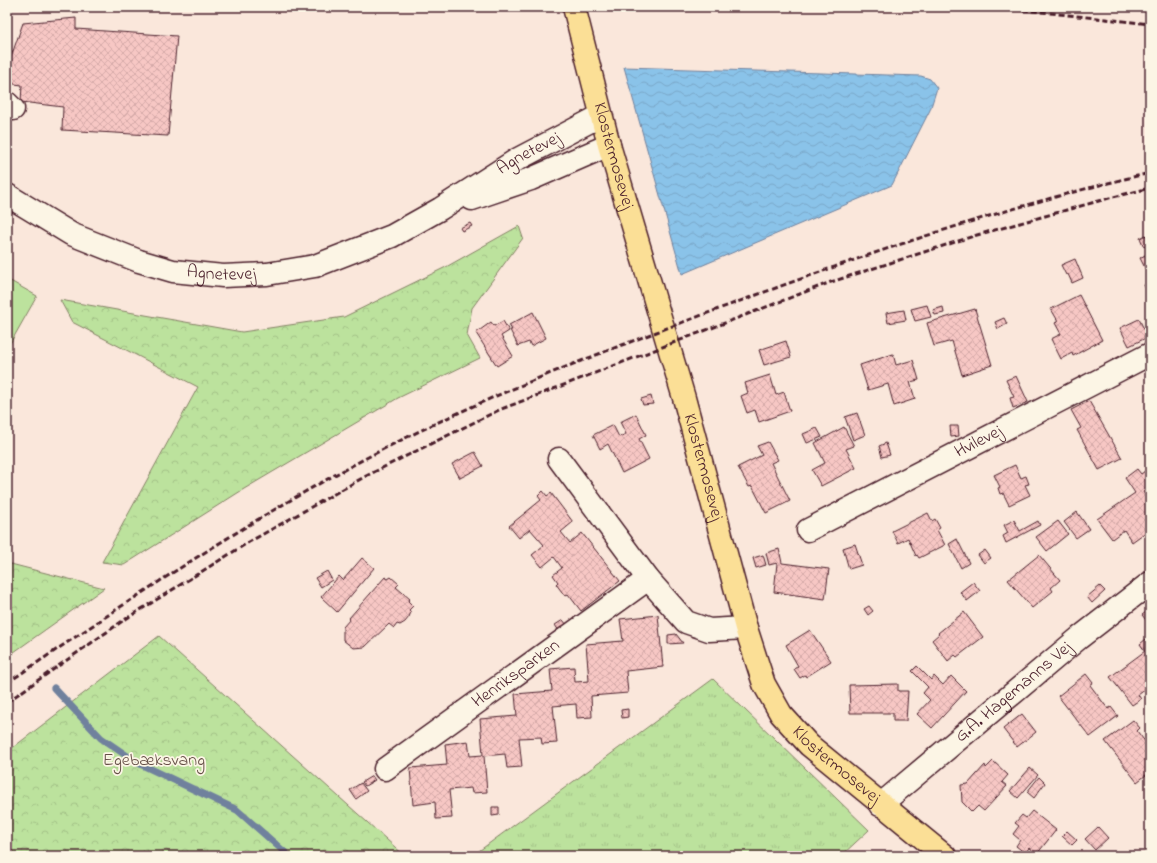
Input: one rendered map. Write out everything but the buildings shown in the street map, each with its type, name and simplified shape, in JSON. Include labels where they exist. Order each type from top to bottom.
[{"type":"main road","name":"Klostermosevej","points":[[574,7],[600,116],[684,398],[746,628],[764,684],[781,714],[809,745],[880,805],[945,856]]},
{"type":"street","name":"Agnetevej","points":[[7,196],[71,234],[139,261],[173,271],[223,276],[267,274],[315,266],[392,236],[440,210],[518,159],[600,116]]},
{"type":"street","name":"Agnetevej","points":[[440,210],[531,179],[609,145]]},
{"type":"street","name":"Hvilevej","points":[[808,530],[1150,354]]},
{"type":"street","points":[[559,460],[648,579],[686,622],[709,630],[746,628]]},
{"type":"street","name":"Henriksparken","points":[[385,769],[648,579]]},
{"type":"street","name":"G.A. Hagemanns Vej","points":[[880,805],[1078,638],[1150,583]]},
{"type":"green space","points":[[519,226],[523,238],[472,308],[467,335],[480,358],[398,398],[244,489],[124,565],[102,562],[198,387],[72,322],[60,300],[242,332],[344,317],[446,267]]},
{"type":"green space","points":[[7,279],[37,296],[7,349]]},
{"type":"green space","points":[[7,563],[104,588],[7,657]]},
{"type":"green space","name":"Egebæksvang","points":[[159,636],[405,856],[7,856],[7,752]]},
{"type":"green space","points":[[713,679],[869,830],[841,856],[472,856]]},
{"type":"water","points":[[624,67],[921,76],[930,79],[937,88],[930,110],[892,185],[682,274]]},
{"type":"waterway","points":[[54,688],[101,738],[136,762],[237,810],[289,856]]},
{"type":"railway","points":[[996,7],[1150,24]]},
{"type":"railway","points":[[7,683],[178,569],[265,515],[398,441],[487,400],[624,344],[877,252],[1040,201],[1150,173]]},
{"type":"railway","points":[[7,702],[124,620],[249,542],[366,476],[499,410],[831,282],[977,235],[1150,188]]}]
